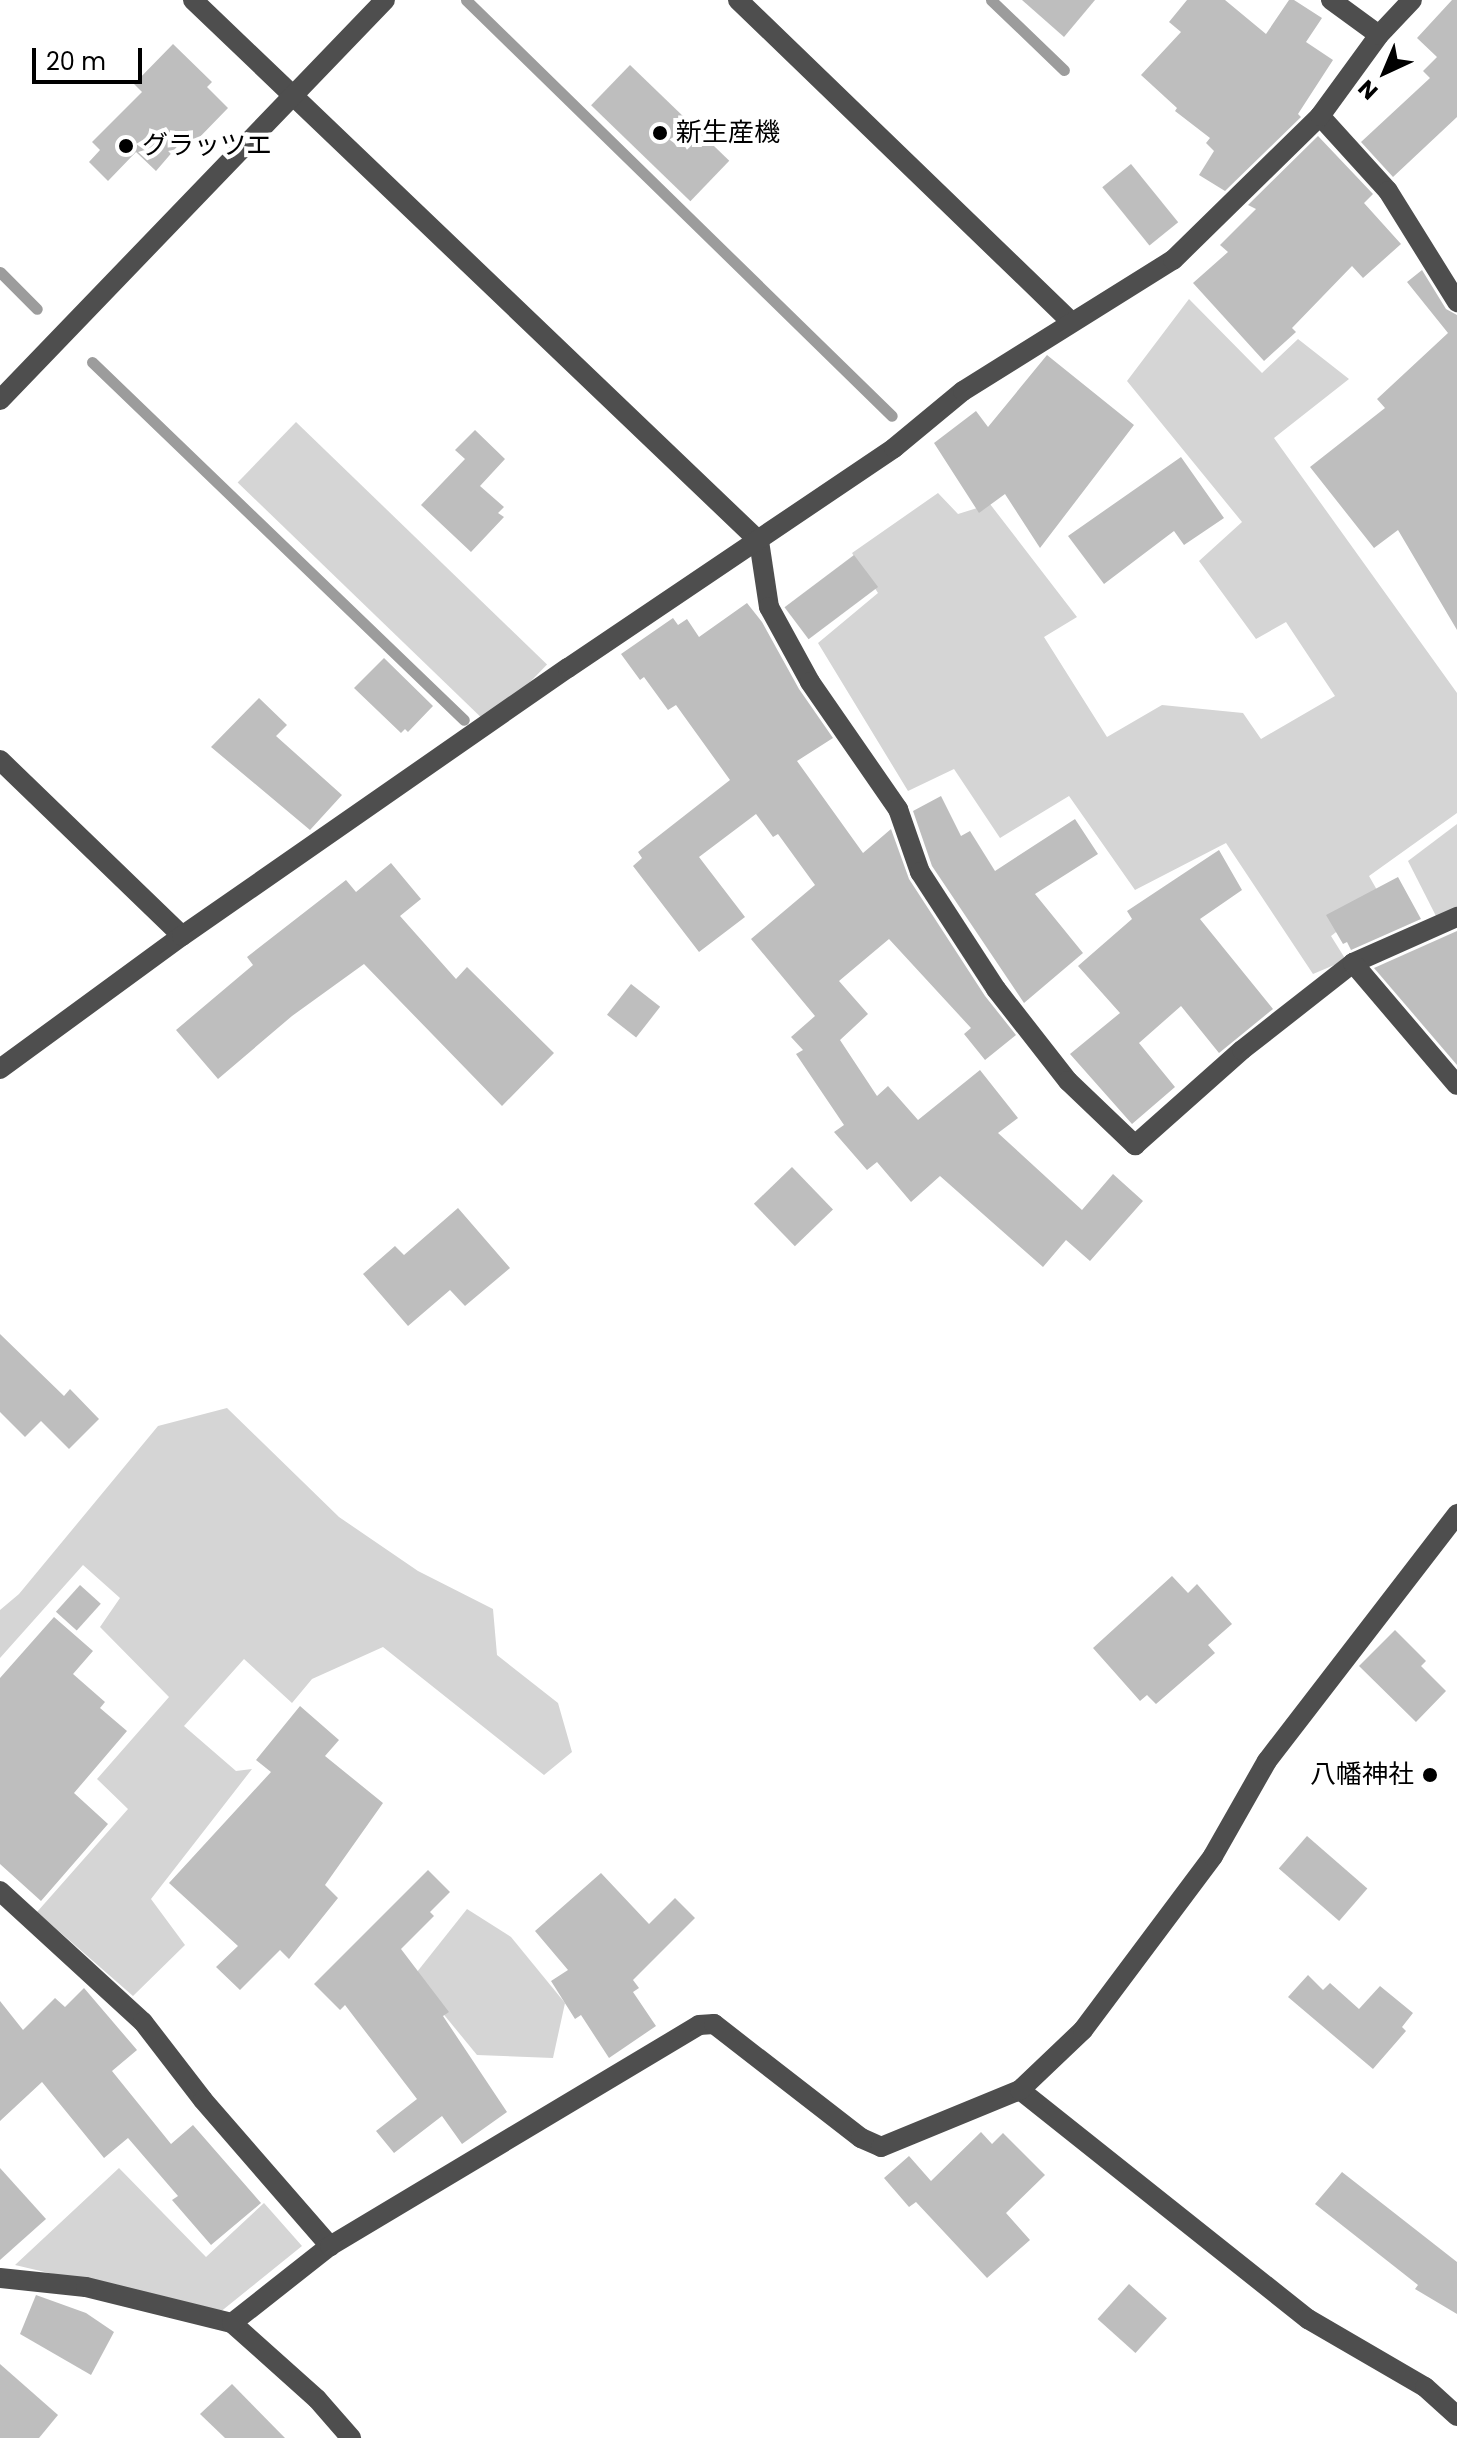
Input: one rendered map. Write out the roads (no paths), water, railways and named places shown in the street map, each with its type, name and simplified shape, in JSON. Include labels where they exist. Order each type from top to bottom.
[{"type":"street","points":[[193,0],[759,541],[769,607],[810,682],[898,809],[920,872],[996,989],[1068,1081],[1135,1145],[1242,1050],[1353,963],[1457,917]]},
{"type":"street","points":[[0,400],[385,0]]},
{"type":"street","points":[[738,0],[1070,321]]},
{"type":"street","points":[[1331,0],[1356,8],[1379,35]]},
{"type":"street","points":[[0,1069],[182,936],[568,668],[894,448],[963,391],[1070,321],[1173,260],[1320,116],[1379,35],[1412,0]]},
{"type":"street","points":[[1320,116],[1388,191],[1457,302]]},
{"type":"street","points":[[0,760],[182,936]]},
{"type":"street","points":[[1353,963],[1457,1085]]},
{"type":"street","points":[[232,2323],[330,2246],[699,2025],[714,2024],[861,2138],[881,2147],[1020,2090],[1083,2030],[1213,1856],[1267,1761],[1457,1514]]},
{"type":"street","points":[[0,1891],[143,2022],[203,2100],[330,2246]]},
{"type":"street","points":[[1020,2090],[1308,2319],[1425,2387],[1457,2416]]},
{"type":"street","points":[[0,2278],[86,2287],[232,2323],[317,2399],[351,2438]]},
{"type":"waterway","points":[[466,0],[892,416]]},
{"type":"waterway","points":[[991,0],[1064,70]]},
{"type":"waterway","points":[[0,272],[37,309]]},
{"type":"waterway","points":[[92,362],[464,720]]},
{"type":"place","name":"新生産機","points":[[660,133]]},
{"type":"place","name":"グラッツエ","points":[[126,146]]},
{"type":"place","name":"八幡神社","points":[[1430,1775]]}]
